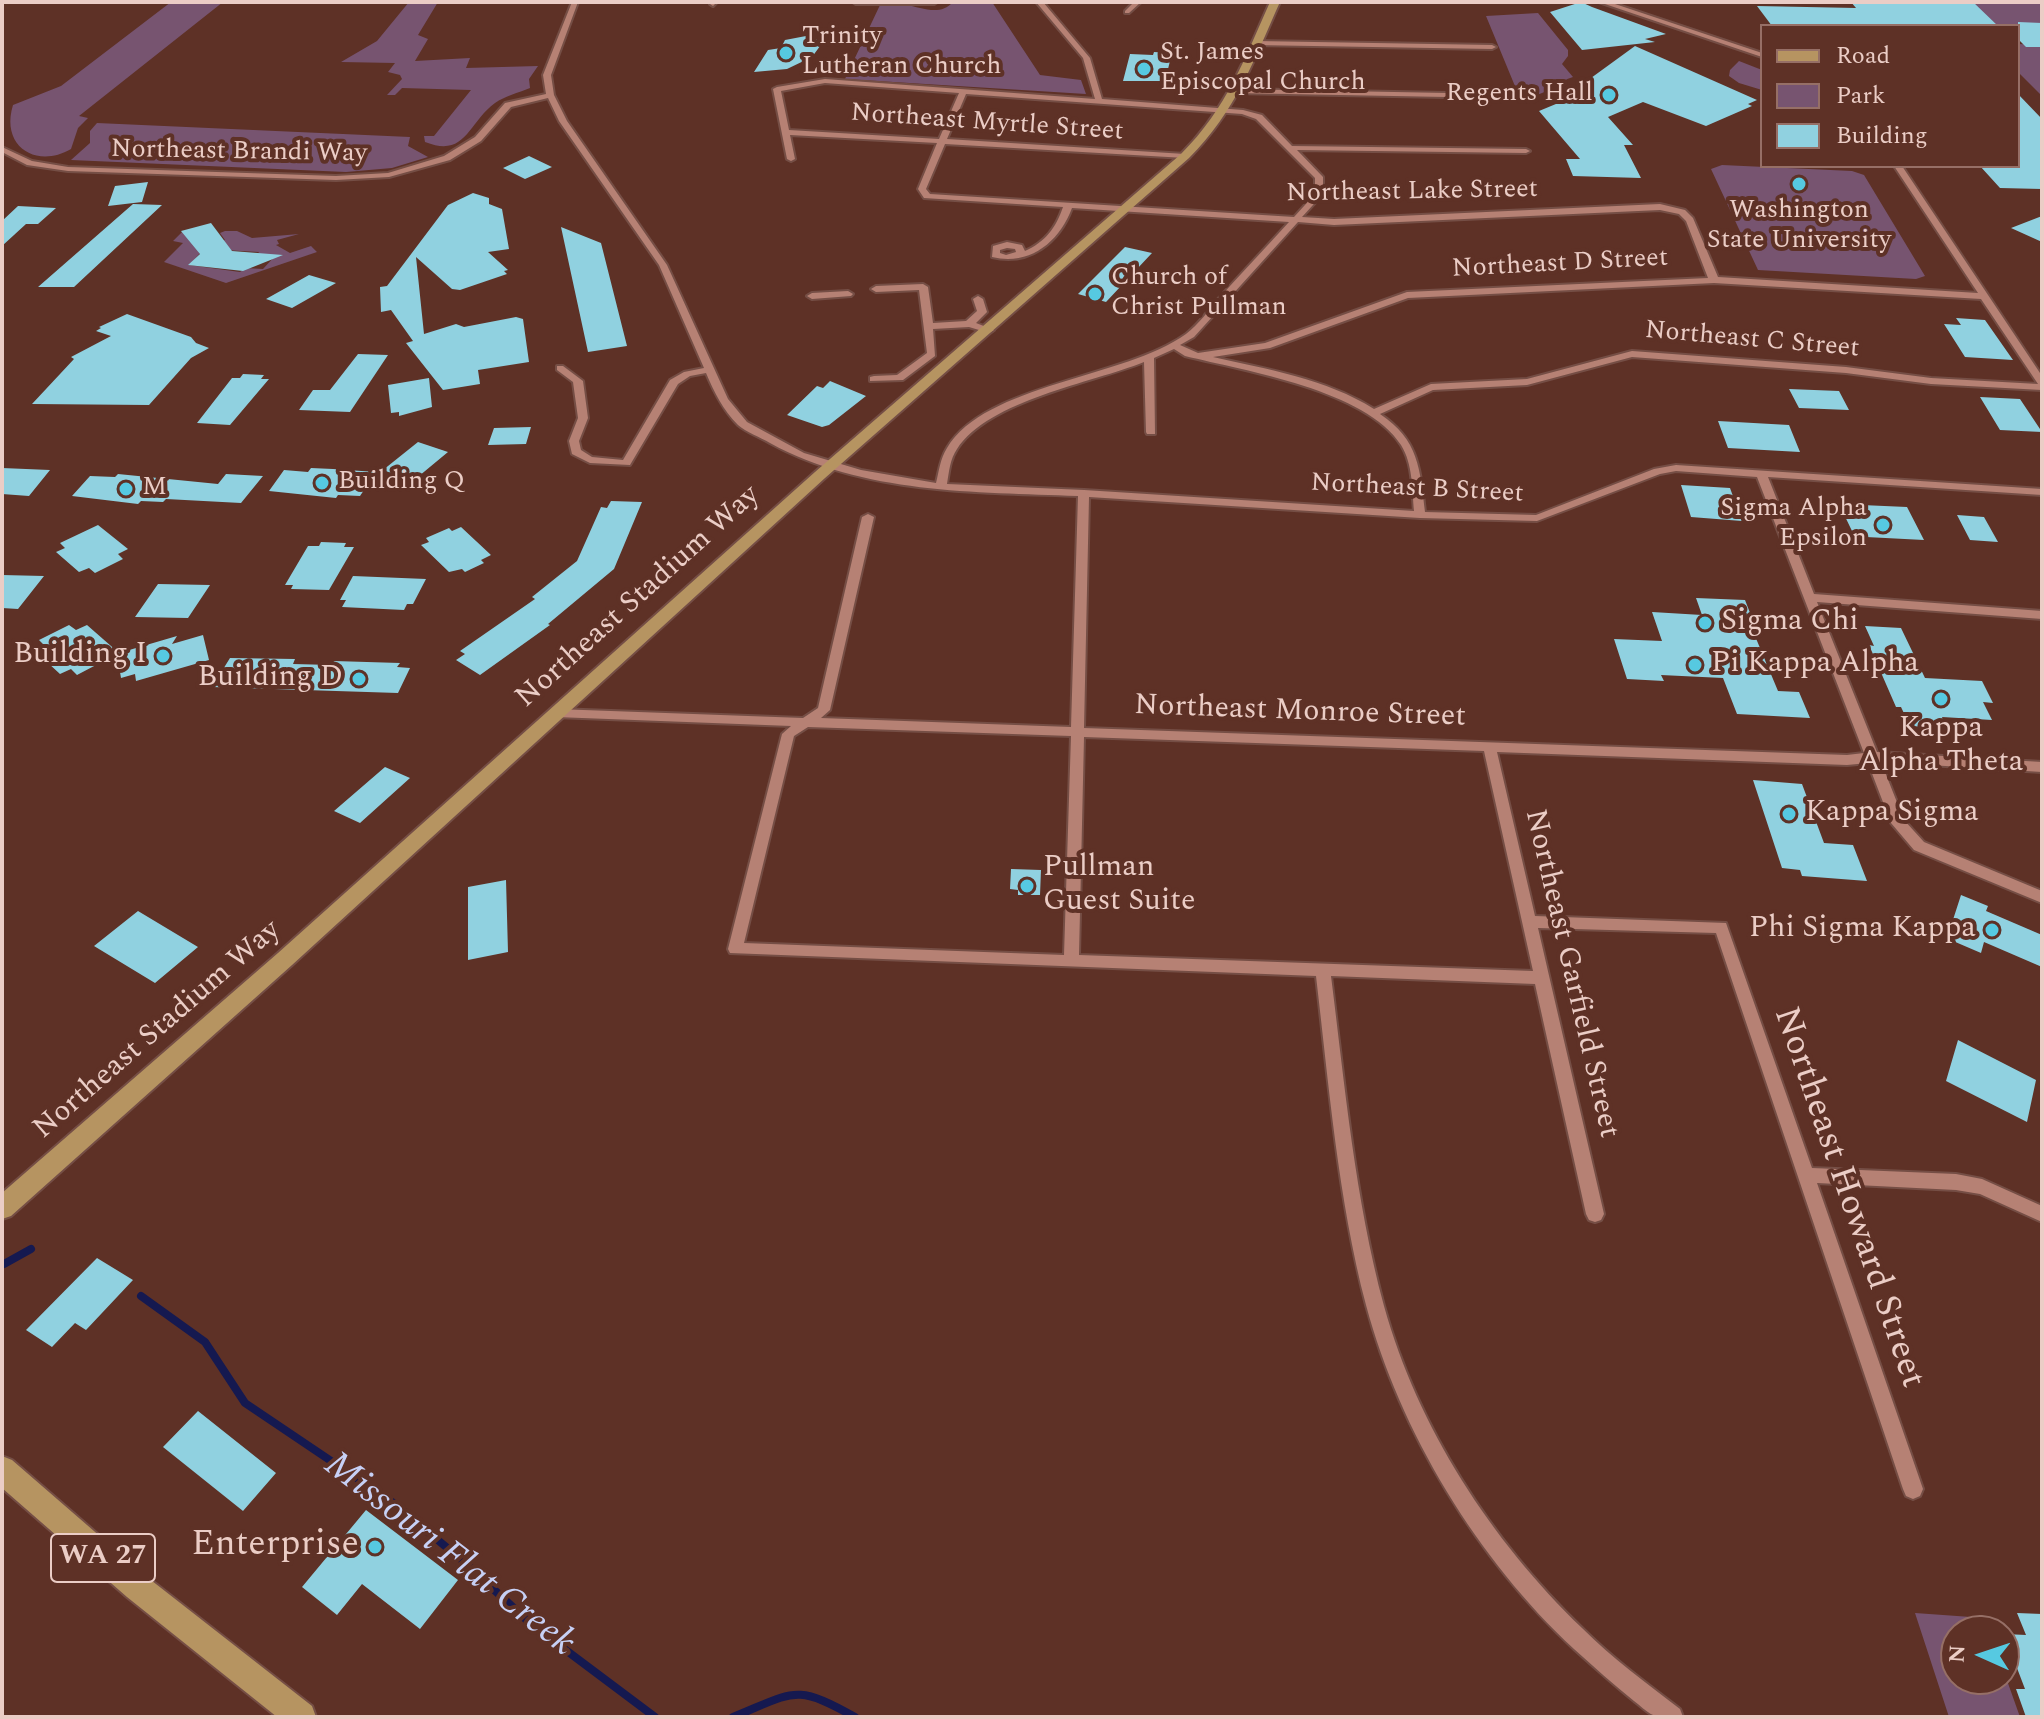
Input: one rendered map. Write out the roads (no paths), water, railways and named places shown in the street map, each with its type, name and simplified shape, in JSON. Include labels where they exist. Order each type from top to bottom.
[{"type":"main road","name":"Northeast Stadium Way","points":[[2,1208],[285,959],[830,466],[1185,156],[1225,110],[1275,2]]},
{"type":"main road","name":"WA 27","points":[[2,1470],[137,1587],[301,1717]]},
{"type":"street","points":[[550,95],[547,75],[575,2]]},
{"type":"street","points":[[856,2],[934,2]]},
{"type":"street","points":[[1039,2],[1086,58],[1099,101]]},
{"type":"street","points":[[1127,12],[1138,2]]},
{"type":"street","points":[[1602,2],[1760,54]]},
{"type":"street","points":[[1256,43],[1492,47]]},
{"type":"street","points":[[791,159],[777,89],[825,81],[1225,110],[1259,117],[1319,177],[1319,194],[1198,329],[1175,346],[994,413],[970,427],[948,455],[941,487]]},
{"type":"street","points":[[1236,91],[1500,96]]},
{"type":"street","points":[[942,141],[963,93]]},
{"type":"street","name":"Northeast Brandi Way","points":[[2,149],[20,160],[68,169],[366,177],[418,168],[447,158],[478,139],[508,105],[550,95]]},
{"type":"street","name":"Northeast B Street","points":[[550,95],[563,121],[663,265],[723,400],[743,424],[780,446],[830,466],[941,487],[1420,515],[1537,518],[1658,471],[1676,468],[2042,492]]},
{"type":"street","name":"Northeast Myrtle Street","points":[[786,132],[1185,156]]},
{"type":"street","name":"Northeast Lake Street","points":[[942,141],[922,189],[924,194],[1334,222],[1660,207],[1682,212],[1690,220],[1714,280]]},
{"type":"street","points":[[1292,148],[1526,151]]},
{"type":"street","points":[[1899,168],[2042,385]]},
{"type":"street","points":[[1016,257],[1037,249],[1054,236],[1061,228],[1068,206]]},
{"type":"street","name":"Northeast D Street","points":[[1199,356],[1267,346],[1407,295],[1714,280],[1982,296]]},
{"type":"street","points":[[874,379],[899,378],[929,358],[932,352],[923,287],[876,289]]},
{"type":"street","points":[[812,296],[848,294]]},
{"type":"street","points":[[969,324],[982,312],[978,299]]},
{"type":"street","points":[[928,326],[969,324],[989,330]]},
{"type":"street","points":[[1175,346],[1199,356],[1314,384],[1372,414],[1405,441],[1420,515]]},
{"type":"street","name":"Northeast C Street","points":[[1372,414],[1431,387],[1527,382],[1632,354],[1846,370],[1931,381],[2042,385]]},
{"type":"street","points":[[1149,356],[1151,432]]},
{"type":"street","points":[[2028,364],[2042,365]]},
{"type":"street","points":[[560,368],[578,381],[583,418],[574,441],[576,452],[590,460],[626,463],[674,382],[687,374],[708,370]]},
{"type":"street","points":[[1761,474],[1875,757],[1898,823],[1919,846],[2042,897]]},
{"type":"street","points":[[1071,960],[1084,493]]},
{"type":"street","points":[[868,517],[824,710],[788,734],[735,949],[1071,960],[1323,973],[1543,978]]},
{"type":"street","points":[[1811,598],[2042,615]]},
{"type":"street","name":"Northeast Monroe Street","points":[[556,713],[1832,759],[1875,757],[2042,767]]},
{"type":"street","name":"Northeast Garfield Street","points":[[1489,746],[1595,1214]]},
{"type":"street","name":"Northeast Howard Street","points":[[1530,922],[1721,927],[1913,1489]]},
{"type":"street","points":[[1323,973],[1358,1229],[1377,1309],[1402,1386],[1462,1500],[1549,1611],[1624,1683],[1672,1717]]},
{"type":"street","points":[[1805,1175],[1956,1182],[1982,1187],[2042,1214]]},
{"type":"waterway","name":"Missouri Flat Creek","points":[[4,1264],[31,1249]]},
{"type":"waterway","name":"Missouri Flat Creek","points":[[141,1296],[205,1342],[245,1403],[392,1502],[463,1561],[531,1624],[655,1717]]},
{"type":"waterway","name":"Missouri Flat Creek","points":[[733,1717],[794,1695],[819,1699],[855,1717]]},
{"type":"place","name":"Trinity Lutheran Church","points":[[786,53]]},
{"type":"place","name":"St. James Episcopal Church","points":[[1144,69]]},
{"type":"place","name":"Regents Hall","points":[[1609,95]]},
{"type":"place","name":"Washington State University","points":[[1799,184]]},
{"type":"place","name":"Church of Christ Pullman","points":[[1095,294]]},
{"type":"place","name":"Building Q","points":[[322,483]]},
{"type":"place","name":"M","points":[[126,489]]},
{"type":"place","name":"Sigma Alpha Epsilon","points":[[1883,525]]},
{"type":"place","name":"Sigma Chi","points":[[1705,623]]},
{"type":"place","name":"Building I","points":[[163,656]]},
{"type":"place","name":"Pi Kappa Alpha","points":[[1695,665]]},
{"type":"place","name":"Building D","points":[[359,679]]},
{"type":"place","name":"Kappa Alpha Theta","points":[[1941,699]]},
{"type":"place","name":"Kappa Sigma","points":[[1789,814]]},
{"type":"place","name":"Pullman Guest Suite","points":[[1027,886]]},
{"type":"place","name":"Phi Sigma Kappa","points":[[1992,930]]},
{"type":"place","name":"Enterprise","points":[[375,1547]]}]
